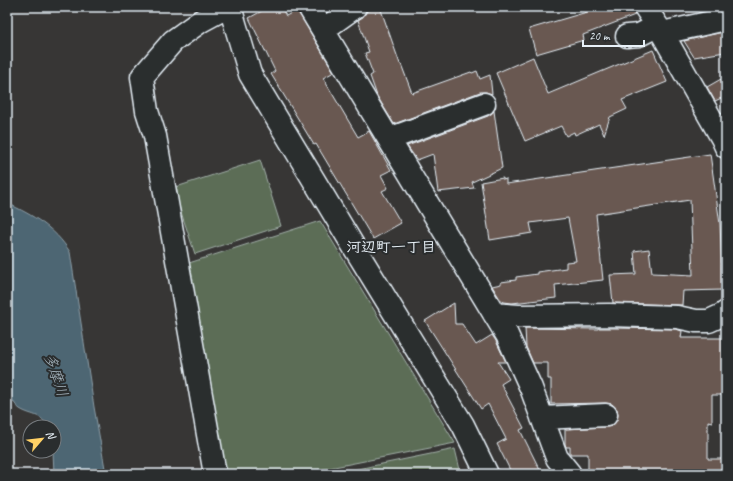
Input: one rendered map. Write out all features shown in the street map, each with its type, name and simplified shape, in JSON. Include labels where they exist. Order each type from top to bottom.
[{"type":"street","points":[[215,474],[155,136],[147,111],[142,77],[173,41],[201,21],[229,7],[250,74],[463,425],[488,474]]},
{"type":"street","points":[[309,7],[507,335],[531,388],[557,458],[570,474]]},
{"type":"street","points":[[323,30],[355,7]]},
{"type":"street","points":[[645,7],[726,147]]},
{"type":"street","points":[[627,36],[639,35],[659,29],[726,19]]},
{"type":"street","points":[[389,139],[484,104]]},
{"type":"street","points":[[494,314],[518,316],[646,316],[709,321],[722,316],[726,312]]},
{"type":"street","points":[[542,418],[606,415]]},
{"type":"green space","points":[[260,160],[281,226],[195,254],[173,188]]},
{"type":"green space","points":[[320,221],[455,443],[299,474],[226,474],[189,263]]},
{"type":"green space","points":[[455,449],[461,474],[333,474]]},
{"type":"water","name":"多摩川","points":[[7,203],[43,223],[64,243],[70,252],[106,474],[54,474],[53,459],[62,459],[62,419],[42,419],[20,409],[14,403],[7,391]]},
{"type":"building","points":[[269,7],[281,7],[286,16],[297,10],[334,72],[323,78],[358,137],[369,131],[391,170],[381,175],[388,188],[382,191],[401,223],[373,239],[316,144],[314,145],[271,74],[275,71],[249,18]]},
{"type":"building","points":[[380,7],[412,93],[477,71],[480,79],[490,75],[492,94],[480,92],[394,124],[377,96],[370,76],[373,74],[365,53],[369,52],[358,20],[363,17],[367,11]]},
{"type":"building","points":[[585,7],[633,7],[635,15],[583,35],[584,40],[536,54],[529,29],[587,12]]},
{"type":"building","points":[[697,7],[720,7],[699,12]]},
{"type":"building","points":[[723,32],[725,52],[694,57],[684,41]]},
{"type":"building","points":[[653,50],[667,82],[622,100],[627,109],[610,117],[604,135],[599,124],[575,135],[574,132],[566,136],[561,126],[525,141],[496,73],[533,57],[548,94]]},
{"type":"building","points":[[721,79],[726,88],[726,96],[715,101],[707,87]]},
{"type":"building","points":[[494,111],[502,168],[472,182],[474,188],[438,192],[433,154],[417,160],[407,146],[488,116]]},
{"type":"building","points":[[710,154],[720,224],[723,290],[683,291],[682,305],[613,303],[610,275],[636,274],[634,251],[649,249],[652,273],[693,275],[690,200],[596,214],[603,280],[555,285],[556,298],[512,303],[504,302],[500,299],[492,286],[501,284],[501,282],[516,280],[516,277],[537,274],[537,272],[566,268],[566,262],[576,261],[568,218],[530,223],[532,233],[490,240],[481,182],[503,178],[503,180],[506,179],[506,184]]},
{"type":"building","points":[[454,303],[455,324],[462,324],[476,345],[492,335],[496,341],[506,362],[498,362],[509,379],[501,384],[524,428],[520,430],[542,474],[512,474],[497,444],[506,439],[488,404],[481,409],[425,321]]},
{"type":"building","points":[[525,328],[676,329],[682,331],[681,338],[726,338],[726,395],[712,395],[712,422],[708,421],[708,459],[726,459],[726,474],[588,474],[588,454],[570,454],[570,447],[566,447],[565,444],[565,429],[612,426],[617,420],[617,409],[612,404],[605,403],[551,404],[551,379],[548,379],[548,363],[533,363],[526,347]]},
{"type":"district","name":"河辺町一丁目","points":[[391,247]]}]
